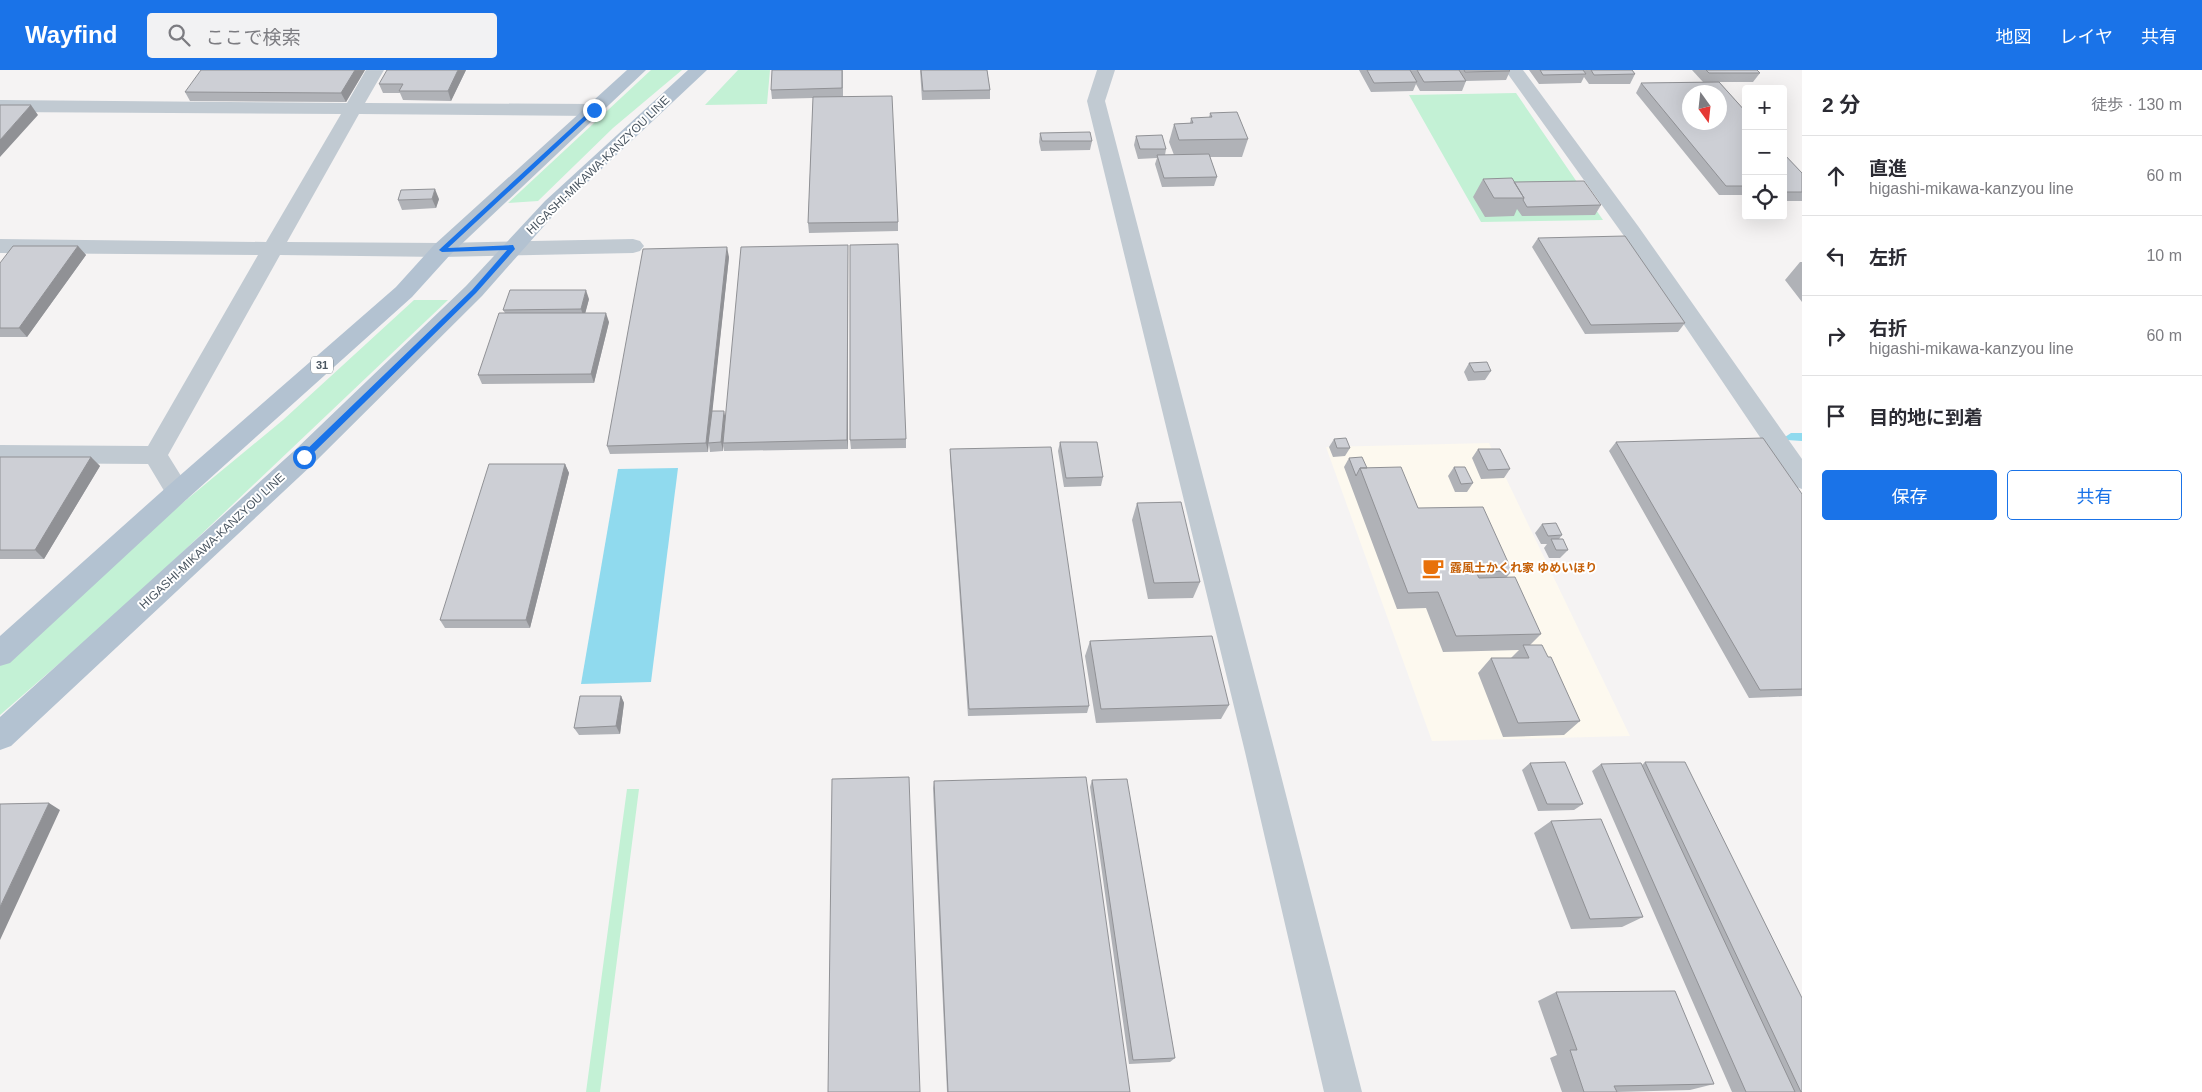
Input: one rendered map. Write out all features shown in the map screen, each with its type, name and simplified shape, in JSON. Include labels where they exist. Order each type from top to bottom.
[{"type":"main road","name":"31","points":[[0,654],[178,492],[404,292],[442,250],[637,70]]},
{"type":"main road","name":"HIGASHI-MIKAWA-KANZYOU LINE","points":[[0,736],[304,457],[474,291],[552,205],[698,70]]},
{"type":"street","points":[[155,456],[375,70]]},
{"type":"street","points":[[1106,70],[1096,101],[1260,752],[1343,1092]]},
{"type":"street","points":[[1514,70],[1631,232],[1802,478]]},
{"type":"street","points":[[0,106],[594,110]]},
{"type":"street","points":[[0,246],[442,250],[513,247],[633,246]]},
{"type":"street","points":[[0,454],[155,456]]},
{"type":"street","points":[[155,456],[178,492]]},
{"type":"shaded area","points":[[1489,443],[1630,736],[1432,741],[1326,447]]},
{"type":"green space","points":[[651,70],[682,70],[613,128],[538,201],[508,203]]},
{"type":"green space","points":[[738,70],[770,70],[767,104],[705,105]]},
{"type":"green space","points":[[1516,93],[1603,220],[1481,222],[1409,95]]},
{"type":"green space","points":[[414,300],[448,300],[131,601],[0,715],[0,666],[128,548],[283,420]]},
{"type":"green space","points":[[627,789],[639,789],[600,1092],[586,1092]]},
{"type":"water","points":[[678,468],[651,682],[581,684],[618,469]]},
{"type":"building","points":[[201,70],[355,70],[341,93],[185,92]]},
{"type":"building","points":[[387,70],[458,70],[448,91],[399,91],[403,84],[379,84]]},
{"type":"building","points":[[772,70],[842,70],[842,88],[771,90]]},
{"type":"building","points":[[921,70],[987,70],[990,90],[923,91]]},
{"type":"building","points":[[1367,70],[1410,70],[1417,82],[1374,83]]},
{"type":"building","points":[[1417,70],[1459,70],[1466,81],[1424,82]]},
{"type":"building","points":[[1464,70],[1509,70],[1510,71],[1465,72]]},
{"type":"building","points":[[1540,70],[1583,70],[1586,74],[1543,75]]},
{"type":"building","points":[[1591,70],[1632,70],[1635,74],[1594,75]]},
{"type":"building","points":[[1706,70],[1757,70],[1760,73],[1709,73]]},
{"type":"building","points":[[1719,82],[1722,85],[1682,85],[1682,130],[1727,130],[1727,91],[1742,108],[1742,186],[1726,186],[1641,83]]},
{"type":"building","points":[[892,96],[898,222],[808,223],[813,97]]},
{"type":"building","points":[[0,105],[31,105],[0,140]]},
{"type":"building","points":[[1237,112],[1248,139],[1179,140],[1174,124],[1193,123],[1191,118],[1212,117],[1210,113]]},
{"type":"building","points":[[1090,132],[1092,141],[1042,141],[1040,133]]},
{"type":"building","points":[[1162,135],[1166,149],[1140,149],[1136,136]]},
{"type":"building","points":[[1209,154],[1217,177],[1164,178],[1157,155]]},
{"type":"building","points":[[1787,157],[1802,173],[1802,192],[1787,192]]},
{"type":"building","points":[[1512,178],[1524,198],[1494,198],[1483,179]]},
{"type":"building","points":[[1584,181],[1601,205],[1527,207],[1514,182]]},
{"type":"building","points":[[435,189],[432,199],[398,200],[401,190]]},
{"type":"building","points":[[1625,236],[1685,323],[1591,325],[1538,238]]},
{"type":"building","points":[[898,244],[906,439],[850,440],[850,245]]},
{"type":"building","points":[[848,245],[847,440],[723,443],[741,247]]},
{"type":"building","points":[[13,246],[78,246],[19,328],[0,328],[0,263]]},
{"type":"building","points":[[727,247],[706,443],[607,446],[643,249]]},
{"type":"building","points":[[510,290],[586,290],[581,309],[503,310]]},
{"type":"building","points":[[499,313],[606,313],[591,374],[478,375]]},
{"type":"building","points":[[1487,362],[1491,371],[1474,372],[1469,363]]},
{"type":"building","points":[[712,411],[724,411],[721,442],[708,443]]},
{"type":"building","points":[[1346,438],[1350,448],[1337,448],[1334,439]]},
{"type":"building","points":[[1763,438],[1802,494],[1802,689],[1760,690],[1616,442]]},
{"type":"building","points":[[1060,442],[1097,442],[1103,477],[1066,478]]},
{"type":"building","points":[[1051,447],[1089,706],[969,709],[950,449]]},
{"type":"building","points":[[1478,449],[1500,449],[1510,469],[1488,470]]},
{"type":"building","points":[[0,457],[91,457],[35,550],[0,550]]},
{"type":"building","points":[[1362,457],[1367,468],[1360,468],[1356,476],[1349,458]]},
{"type":"building","points":[[489,464],[565,464],[526,620],[440,620]]},
{"type":"building","points":[[1401,467],[1418,508],[1483,507],[1512,571],[1476,572],[1479,578],[1515,577],[1541,634],[1456,636],[1438,592],[1408,593],[1360,468]]},
{"type":"building","points":[[1454,467],[1465,467],[1473,483],[1461,484]]},
{"type":"building","points":[[1181,502],[1200,582],[1154,583],[1137,503]]},
{"type":"building","points":[[1556,523],[1562,535],[1548,536],[1542,524]]},
{"type":"building","points":[[1551,539],[1563,539],[1568,550],[1556,550]]},
{"type":"building","points":[[1212,636],[1229,705],[1101,709],[1090,641]]},
{"type":"building","points":[[1523,645],[1542,645],[1548,657],[1551,657],[1580,721],[1518,723],[1491,658],[1529,658]]},
{"type":"building","points":[[580,696],[621,696],[616,726],[574,728]]},
{"type":"building","points":[[1565,762],[1583,804],[1547,804],[1530,763]]},
{"type":"building","points":[[1645,762],[1685,762],[1802,998],[1802,1092],[1801,1092]]},
{"type":"building","points":[[1641,763],[1795,1092],[1746,1092],[1601,764]]},
{"type":"building","points":[[909,777],[920,1092],[828,1092],[832,779]]},
{"type":"building","points":[[1086,777],[1130,1092],[948,1092],[934,781]]},
{"type":"building","points":[[1127,779],[1175,1058],[1133,1060],[1092,780]]},
{"type":"building","points":[[49,803],[0,907],[0,804]]},
{"type":"building","points":[[1601,819],[1643,917],[1590,919],[1551,821]]},
{"type":"building","points":[[1675,991],[1714,1084],[1614,1086],[1617,1092],[1584,1092],[1570,1050],[1577,1050],[1556,992]]},
{"type":"waterway","points":[[1791,437],[1802,437]]},
{"type":"place","name":"露風土かくれ家 ゆめいほり","points":[[1433,568]]},
{"type":"route","points":[[304,457],[474,291],[513,247],[442,250],[594,110]]}]
